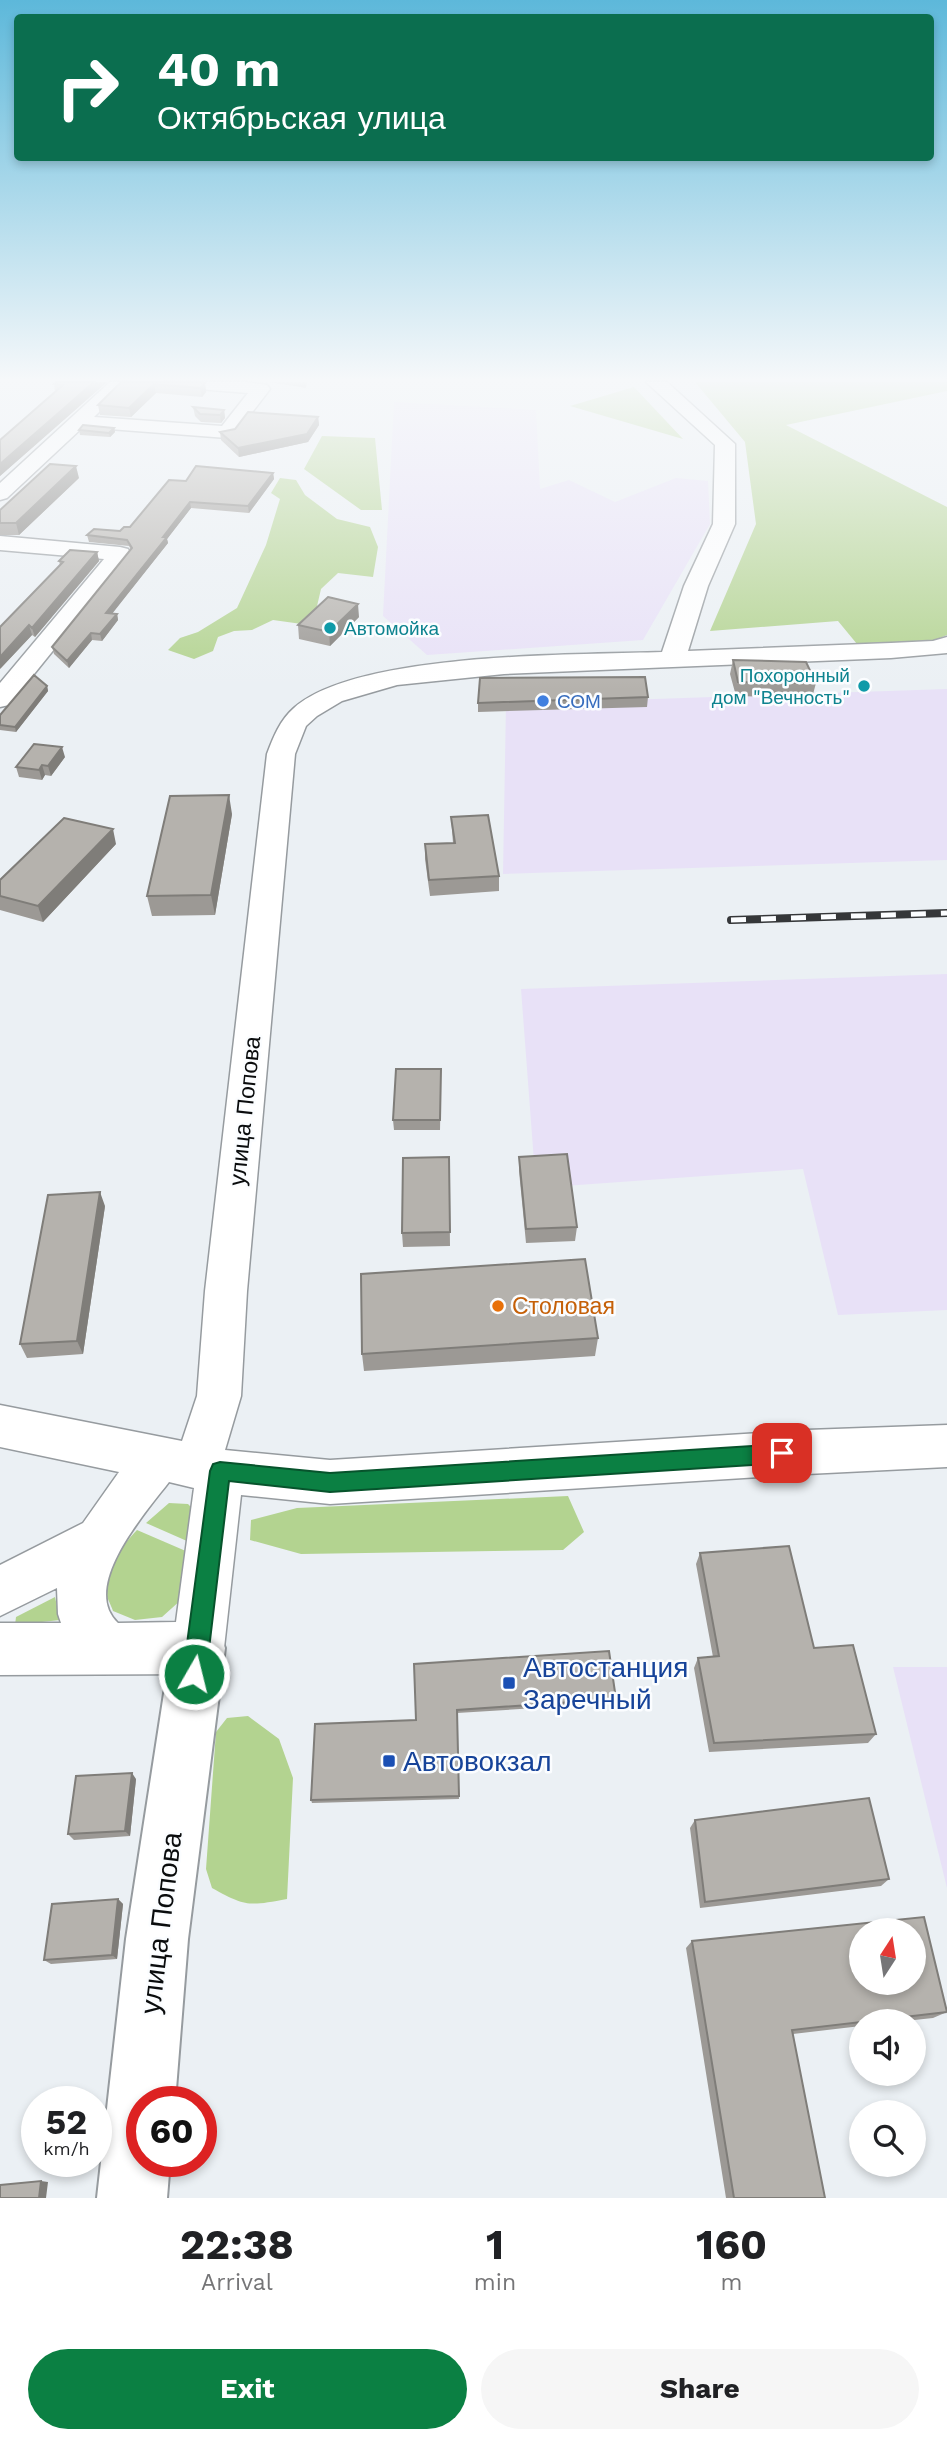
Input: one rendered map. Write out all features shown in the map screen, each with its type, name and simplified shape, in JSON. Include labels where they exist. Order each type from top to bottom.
[{"type":"main road","name":"улица Попова","points":[[132,2198],[157,1939],[198,1648]]},
{"type":"street","points":[[673,658],[696,586],[724,524],[724,485]]},
{"type":"street","points":[[0,543],[120,554],[0,699]]},
{"type":"street","name":"улица Попова","points":[[192,1465],[219,1396],[226,1291],[282,754],[290,728],[308,709],[345,692],[387,680],[433,672],[673,658],[838,654],[937,648],[947,645]]},
{"type":"street","points":[[0,1426],[192,1465],[330,1482],[807,1452],[947,1446]]},
{"type":"street","points":[[0,1591],[100,1540],[192,1465]]},
{"type":"street","points":[[0,1649],[198,1648],[192,1465]]},
{"type":"street","points":[[100,1540],[85,1569],[80,1595],[84,1619],[94,1636],[111,1649]]},
{"type":"shaded area","points":[[390,485],[540,485],[540,489],[554,485],[579,485],[615,502],[659,485],[708,485],[710,524],[643,640],[427,655],[383,616]]},
{"type":"shaded area","points":[[947,689],[947,860],[503,874],[506,704]]},
{"type":"shaded area","points":[[947,974],[947,1310],[838,1315],[803,1169],[536,1188],[521,989]]},
{"type":"shaded area","points":[[893,1667],[947,1667],[947,1888]]},
{"type":"green space","points":[[276,485],[299,485],[305,495],[337,519],[370,527],[378,547],[373,577],[338,573],[321,589],[314,619],[309,625],[273,620],[252,630],[234,631],[218,637],[213,651],[194,659],[168,650],[180,638],[198,632],[237,608],[266,545],[280,499],[271,493]]},
{"type":"green space","points":[[326,485],[380,485],[382,510],[361,510]]},
{"type":"green space","points":[[751,485],[903,485],[947,507],[947,635],[930,642],[857,644],[838,621],[710,631],[756,524]]},
{"type":"green space","points":[[568,1496],[584,1532],[563,1550],[301,1554],[250,1540],[251,1520],[297,1508]]},
{"type":"green space","points":[[169,1503],[188,1504],[197,1513],[196,1545],[146,1523]]},
{"type":"green space","points":[[137,1530],[195,1555],[182,1599],[162,1617],[135,1620],[113,1611],[105,1590],[111,1565]]},
{"type":"green space","points":[[55,1597],[60,1620],[15,1625],[16,1617]]},
{"type":"green space","points":[[248,1716],[279,1739],[293,1778],[287,1899],[256,1904],[241,1902],[212,1888],[206,1869],[216,1732],[227,1718]]},
{"type":"building","points":[[28,485],[56,485],[16,523],[0,523],[0,510]]},
{"type":"building","points":[[165,485],[264,485],[248,506],[190,502],[163,537],[167,537],[106,613],[117,614],[100,634],[91,633],[67,661],[52,647],[132,548],[127,540],[87,535],[94,529],[120,531],[124,527],[130,527]]},
{"type":"building","points":[[70,550],[97,552],[32,628],[29,625],[0,657],[0,627],[63,562],[59,561]]},
{"type":"building","points":[[328,597],[358,604],[329,632],[298,625]]},
{"type":"building","points":[[733,660],[806,662],[816,683],[738,682]]},
{"type":"building","points":[[34,675],[47,686],[15,727],[0,725],[0,715]]},
{"type":"building","points":[[645,677],[648,697],[478,703],[480,678]]},
{"type":"building","points":[[34,744],[62,747],[48,766],[42,765],[39,770],[16,767]]},
{"type":"building","points":[[229,795],[211,895],[147,896],[170,796]]},
{"type":"building","points":[[488,815],[499,876],[429,880],[425,844],[455,843],[451,817]]},
{"type":"building","points":[[64,818],[113,829],[38,906],[0,896],[0,880]]},
{"type":"building","points":[[396,1069],[441,1069],[440,1120],[393,1120]]},
{"type":"building","points":[[567,1154],[577,1227],[526,1229],[519,1157]]},
{"type":"building","points":[[449,1157],[450,1232],[402,1233],[403,1158]]},
{"type":"building","points":[[100,1192],[77,1341],[20,1344],[48,1195]]},
{"type":"building","points":[[585,1259],[598,1338],[362,1354],[361,1274]]},
{"type":"building","points":[[789,1546],[814,1648],[853,1645],[876,1734],[714,1743],[698,1658],[719,1656],[700,1553]]},
{"type":"building","points":[[609,1651],[616,1699],[457,1710],[459,1796],[311,1800],[315,1724],[416,1720],[414,1664]]},
{"type":"building","points":[[132,1773],[125,1831],[68,1834],[76,1776]]},
{"type":"building","points":[[869,1798],[889,1879],[705,1902],[695,1820]]},
{"type":"building","points":[[118,1899],[112,1955],[44,1960],[52,1904]]},
{"type":"building","points":[[849,1925],[849,1995],[926,1995],[926,1925],[947,2012],[926,2014],[926,2009],[849,2009],[849,2023],[792,2030],[825,2198],[734,2198],[692,1941]]},
{"type":"building","points":[[41,2181],[39,2198],[0,2198],[0,2185]]},
{"type":"railway","points":[[731,920],[947,913]]},
{"type":"place","name":"Автомойка","points":[[330,628]]},
{"type":"place","name":"Похоронный дом \"Вечность\"","points":[[864,686]]},
{"type":"place","name":"СОМ","points":[[543,701]]},
{"type":"place","name":"Столовая","points":[[498,1306]]},
{"type":"place","name":"Автостанция Заречный","points":[[509,1683]]},
{"type":"place","name":"Автовокзал","points":[[389,1761]]},
{"type":"route","points":[[194,1674],[220,1471],[330,1482],[782,1453]]}]
